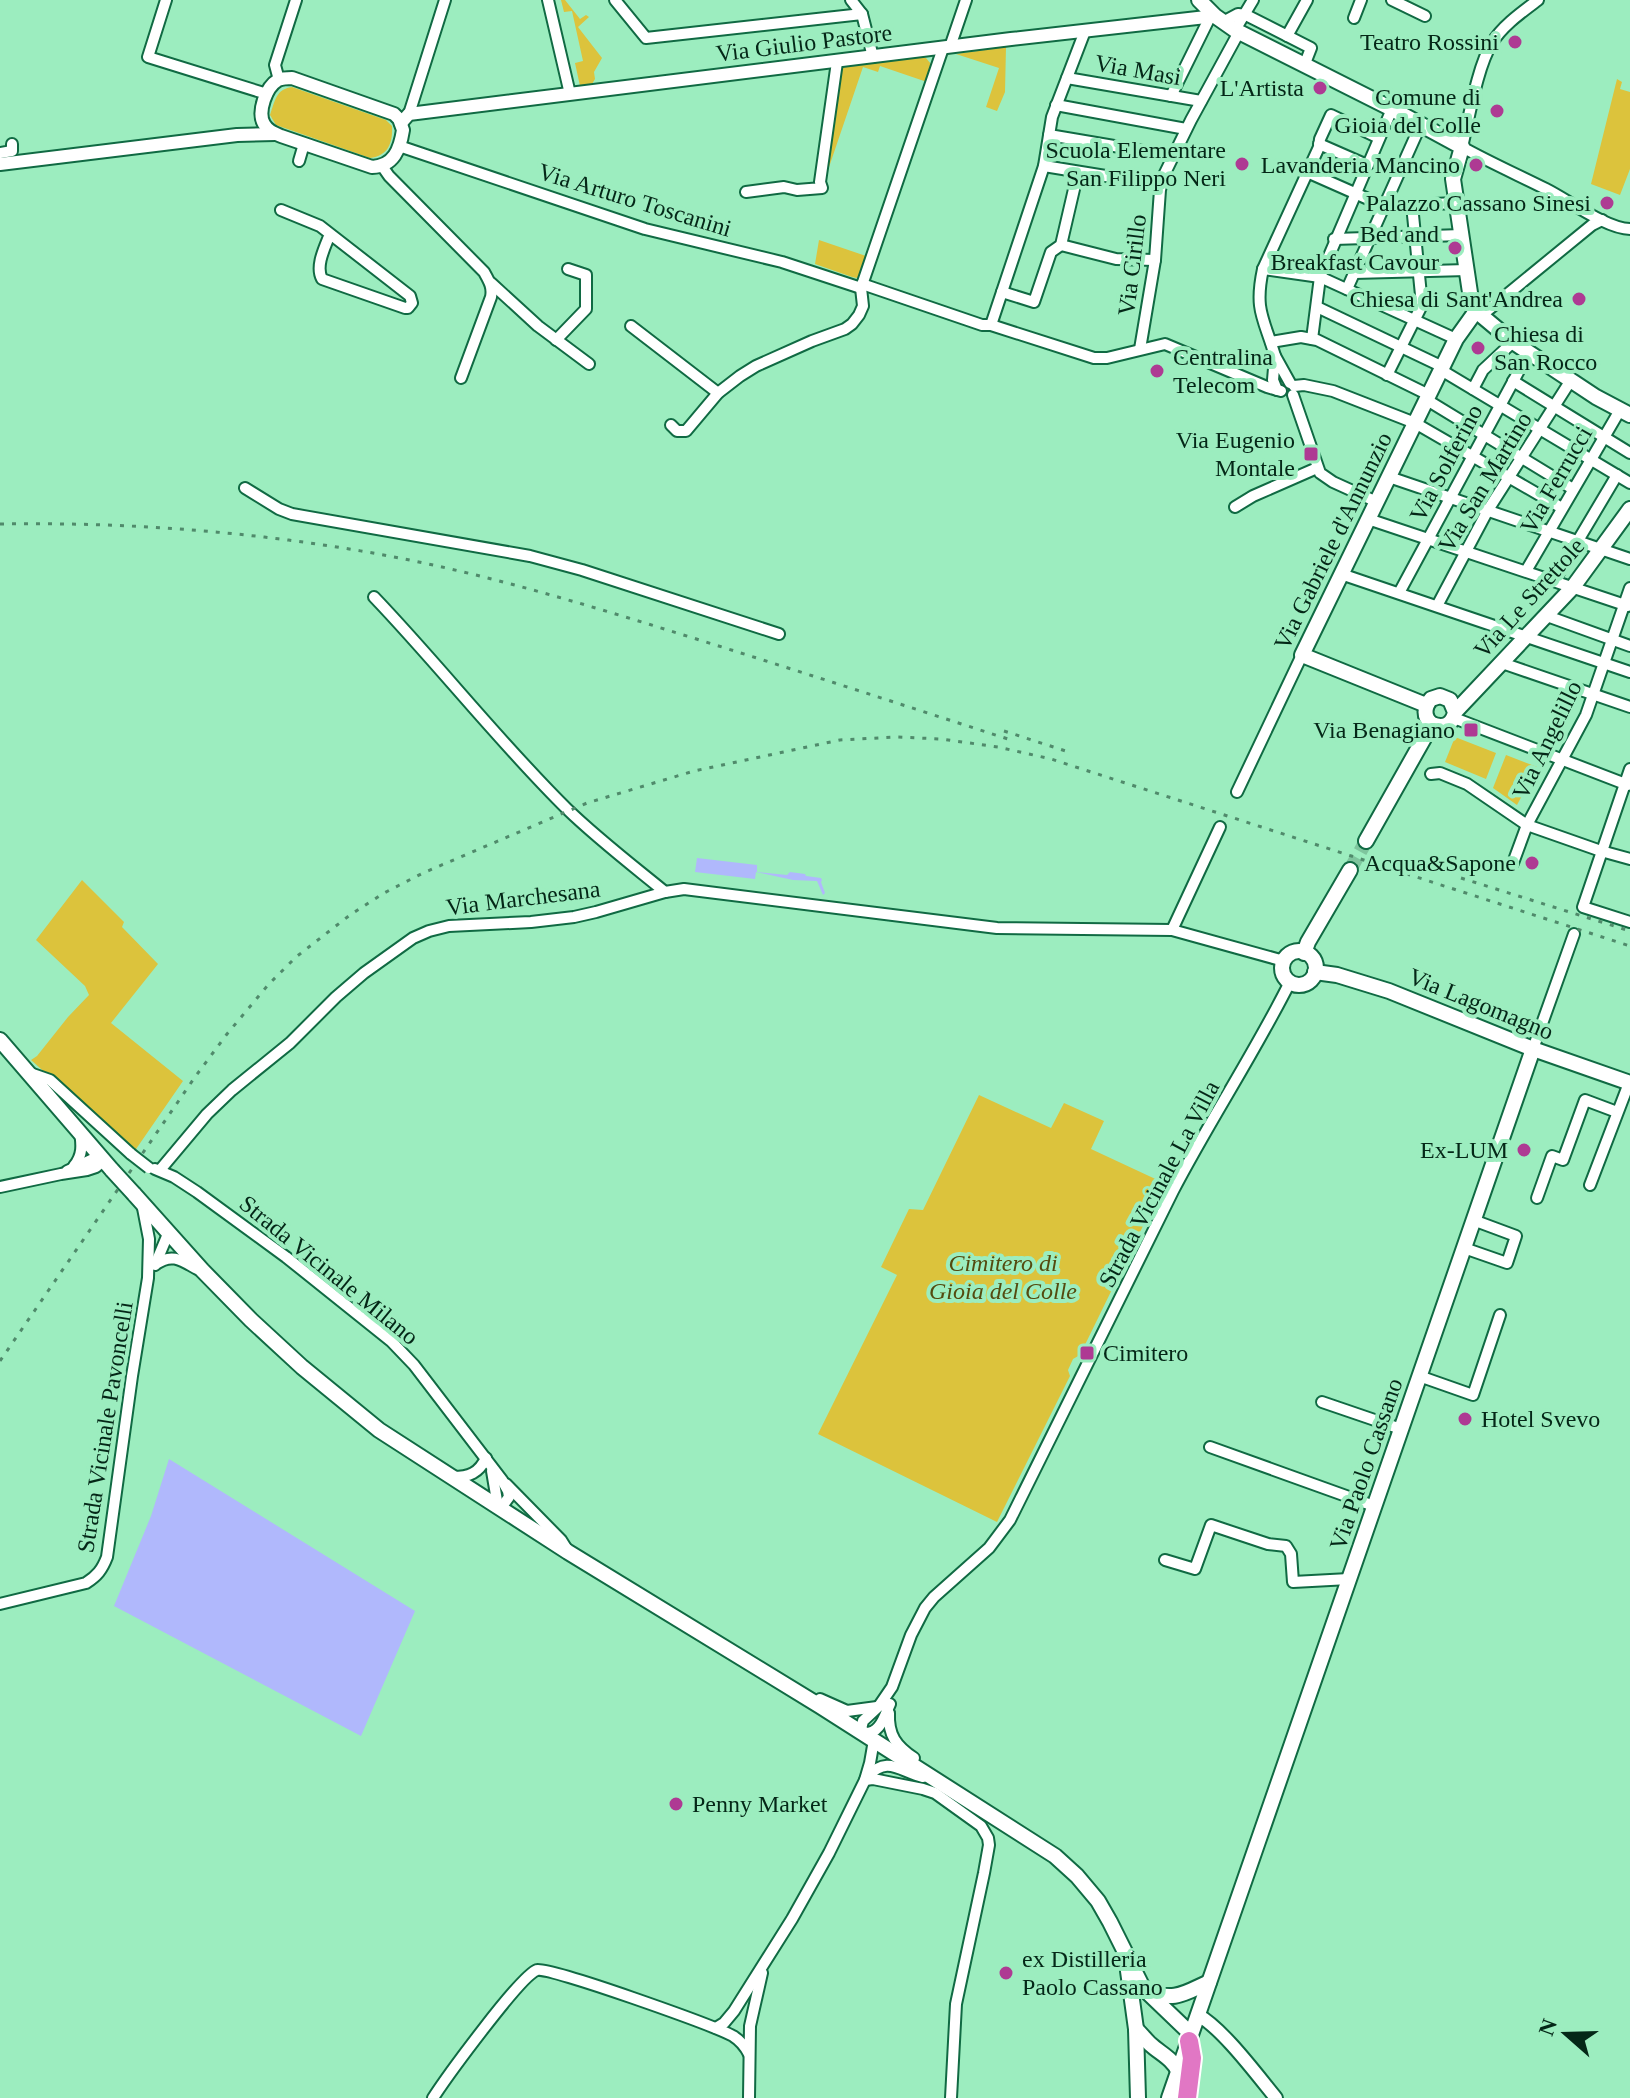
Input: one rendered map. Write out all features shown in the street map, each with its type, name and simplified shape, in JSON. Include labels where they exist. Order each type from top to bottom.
[{"type":"highway","points":[[1187,2098],[1192,2058],[1189,2041]]},
{"type":"main road","points":[[1199,0],[1225,24],[1462,147],[1453,179],[1472,306],[1513,342],[1625,412]]},
{"type":"main road","name":"Via Gabriele d'Annunzio","points":[[1302,655],[1456,339],[1479,313]]},
{"type":"main road","name":"Via Le Strettole","points":[[1455,715],[1623,530],[1630,509]]},
{"type":"main road","points":[[1302,655],[1426,705]]},
{"type":"main road","points":[[1436,697],[1446,697],[1452,702],[1455,715],[1451,722],[1443,726],[1432,724],[1426,716],[1426,705],[1436,697]]},
{"type":"main road","points":[[1366,841],[1432,724]]},
{"type":"main road","points":[[1304,953],[1350,870]]},
{"type":"main road","points":[[1295,952],[1304,953],[1312,958],[1315,972],[1305,984],[1294,985],[1282,970],[1284,961],[1295,952]]},
{"type":"main road","name":"Via Lagomagno","points":[[1315,972],[1337,975],[1389,991],[1533,1049],[1629,1083]]},
{"type":"main road","points":[[0,1040],[206,1275],[282,1350],[363,1418],[568,1552],[1038,1844],[1067,1867],[1098,1901],[1143,1988],[1189,2041],[1170,2053],[1164,2053]]},
{"type":"main road","name":"Via Paolo Cassano","points":[[1169,2098],[1533,1049]]},
{"type":"main road","points":[[1126,1957],[1136,2029],[1138,2098]]},
{"type":"main road","points":[[1143,1988],[1159,1995],[1177,1996],[1209,1982]]},
{"type":"main road","points":[[1136,2029],[1152,2046],[1164,2053],[1179,2072]]},
{"type":"street","points":[[166,0],[148,57],[267,94]]},
{"type":"street","points":[[279,80],[275,65],[296,0]]},
{"type":"street","points":[[261,117],[268,129],[276,134],[372,167],[382,166],[393,158],[399,146],[405,118],[445,0]]},
{"type":"street","points":[[548,0],[570,94]]},
{"type":"street","points":[[615,0],[646,38],[862,14]]},
{"type":"street","points":[[851,0],[862,14],[873,57]]},
{"type":"street","points":[[671,425],[677,431],[686,431],[732,381],[756,366],[848,327],[858,318],[863,300],[861,286],[966,0]]},
{"type":"street","points":[[1171,96],[1225,24],[1246,15],[1253,0]]},
{"type":"street","points":[[1287,36],[1307,0]]},
{"type":"street","points":[[1354,18],[1361,0]]},
{"type":"street","points":[[1392,0],[1425,16]]},
{"type":"street","points":[[1538,0],[1492,42],[1482,68],[1462,147],[1602,220],[1625,230],[1630,229]]},
{"type":"street","points":[[1246,15],[1311,48],[1304,66]]},
{"type":"street","name":"Via Giulio Pastore","points":[[405,118],[570,94],[1085,31],[1225,24]]},
{"type":"street","name":"Via Cirillo","points":[[1140,349],[1155,260],[1161,185],[1201,101],[1225,24]]},
{"type":"street","points":[[1085,31],[1056,105],[1044,166],[991,325],[1100,359],[1165,344],[1267,387],[1287,389],[1304,385],[1333,391],[1415,423],[1562,508]]},
{"type":"street","points":[[746,192],[784,187],[797,190],[822,188],[820,182],[837,62]]},
{"type":"street","name":"Via Masi","points":[[1067,78],[1201,101]]},
{"type":"street","points":[[237,135],[250,130],[261,117],[267,94],[279,80],[295,79],[405,118]]},
{"type":"street","points":[[1056,105],[1186,129]]},
{"type":"street","points":[[1312,339],[1320,277],[1392,109]]},
{"type":"street","points":[[1377,502],[1324,477],[1317,468],[1258,306],[1263,269],[1331,115],[1379,138]]},
{"type":"street","points":[[1347,289],[1421,124]]},
{"type":"street","points":[[0,164],[237,135],[276,134]]},
{"type":"street","points":[[1049,135],[1173,156]]},
{"type":"street","points":[[0,153],[12,151],[12,144]]},
{"type":"street","points":[[299,161],[304,144]]},
{"type":"street","points":[[1319,145],[1367,165]]},
{"type":"street","name":"Via Arturo Toscanini","points":[[399,146],[645,229],[782,262],[982,325],[991,325]]},
{"type":"street","points":[[382,166],[491,283],[538,326],[589,364]]},
{"type":"street","points":[[1044,166],[1161,185]]},
{"type":"street","points":[[1002,292],[1034,302],[1051,252],[1061,245],[1078,172]]},
{"type":"street","points":[[1307,172],[1384,206],[1457,203]]},
{"type":"street","points":[[1387,375],[1422,305],[1412,205]]},
{"type":"street","points":[[281,210],[312,221],[330,234],[410,296],[412,303],[408,308],[322,279],[319,265],[330,234]]},
{"type":"street","points":[[1479,313],[1602,220]]},
{"type":"street","points":[[1334,239],[1462,235]]},
{"type":"street","points":[[1061,245],[1116,259],[1155,260]]},
{"type":"street","points":[[556,340],[586,309],[586,275],[568,269]]},
{"type":"street","points":[[1263,269],[1320,277],[1456,339]]},
{"type":"street","points":[[1354,273],[1467,270]]},
{"type":"street","points":[[461,378],[491,297],[491,283]]},
{"type":"street","points":[[1317,307],[1442,368],[1630,483]]},
{"type":"street","points":[[631,326],[718,393]]},
{"type":"street","points":[[1271,342],[1292,338],[1312,339],[1328,345],[1428,398],[1573,489]]},
{"type":"street","points":[[1473,389],[1483,370],[1513,342]]},
{"type":"street","name":"Via Solferino","points":[[1399,593],[1529,352]]},
{"type":"street","name":"Via San Martino","points":[[1437,606],[1488,510],[1571,380]]},
{"type":"street","points":[[1513,381],[1630,453]]},
{"type":"street","name":"Via Ferrucci","points":[[1526,571],[1604,437],[1625,412]]},
{"type":"street","points":[[1235,507],[1317,468]]},
{"type":"street","points":[[1554,581],[1617,475]]},
{"type":"street","points":[[1389,477],[1630,559]]},
{"type":"street","points":[[245,488],[292,514],[530,556],[779,634]]},
{"type":"street","points":[[1368,519],[1627,606]]},
{"type":"street","points":[[1341,574],[1630,672]]},
{"type":"street","name":"Via Angelillo","points":[[1513,863],[1527,825],[1586,715],[1612,639],[1627,606],[1630,588]]},
{"type":"street","points":[[374,597],[494,732],[569,810],[665,892]]},
{"type":"street","points":[[1547,616],[1630,646]]},
{"type":"street","name":"Via Gabriele d'Annunzio","points":[[1237,792],[1302,655]]},
{"type":"street","points":[[1502,663],[1630,707]]},
{"type":"street","points":[[1455,715],[1627,785]]},
{"type":"street","points":[[1630,769],[1583,907],[1630,922]]},
{"type":"street","points":[[1431,774],[1440,773],[1467,784],[1527,825],[1630,859]]},
{"type":"street","points":[[1220,827],[1172,930],[1284,961]]},
{"type":"street","name":"Via Marchesana","points":[[154,1169],[232,1090],[290,1043],[364,973],[413,938],[449,926],[574,917],[684,889],[997,928],[1172,930]]},
{"type":"street","name":"Via Paolo Cassano","points":[[1533,1049],[1574,934]]},
{"type":"street","name":"Strada Vicinale La Villa","points":[[935,1779],[926,1767],[894,1742],[884,1705],[911,1635],[934,1597],[989,1548],[1010,1520],[1173,1191],[1290,982]]},
{"type":"street","name":"Strada Vicinale Milano","points":[[29,1073],[50,1080],[131,1154],[197,1192],[276,1249],[391,1341],[414,1365],[502,1480],[561,1540],[568,1552]]},
{"type":"street","points":[[1590,1185],[1629,1083]]},
{"type":"street","points":[[1537,1198],[1552,1156],[1563,1160],[1585,1100],[1617,1112]]},
{"type":"street","points":[[66,1171],[76,1164],[81,1152],[79,1130]]},
{"type":"street","points":[[0,1187],[66,1171],[108,1165]]},
{"type":"street","points":[[138,1199],[153,1260],[173,1257],[206,1275]]},
{"type":"street","points":[[1464,1248],[1507,1263],[1516,1236],[1473,1220]]},
{"type":"street","name":"Strada Vicinale Pavoncelli","points":[[0,1604],[86,1583],[102,1570],[111,1538],[148,1278],[153,1260],[168,1234]]},
{"type":"street","points":[[1419,1376],[1473,1395],[1500,1315]]},
{"type":"street","points":[[1322,1402],[1401,1429]]},
{"type":"street","points":[[1210,1447],[1374,1506]]},
{"type":"street","points":[[451,1477],[474,1474],[486,1458]]},
{"type":"street","points":[[486,1458],[493,1473],[499,1508]]},
{"type":"street","points":[[499,1508],[509,1497],[502,1480]]},
{"type":"street","points":[[1165,1560],[1195,1569],[1211,1525],[1268,1544],[1286,1546],[1291,1554],[1293,1582],[1349,1579]]},
{"type":"street","points":[[716,2028],[728,2018],[764,1964],[829,1853],[865,1780],[870,1763],[869,1734],[882,1723],[884,1705],[847,1711],[777,1673],[760,1671]]},
{"type":"street","points":[[865,1780],[877,1769],[892,1765],[917,1776],[935,1779]]},
{"type":"street","points":[[865,1780],[873,1779],[935,1793],[981,1826],[988,1838],[984,1873],[956,2004],[951,2098]]},
{"type":"street","points":[[749,2098],[750,2026],[764,1964]]},
{"type":"street","points":[[433,2098],[457,2062],[506,2002],[530,1974],[540,1969],[716,2028],[744,2044],[749,2054]]},
{"type":"street","points":[[1199,2012],[1276,2098]]},
{"type":"street","points":[[728,2018],[737,2016],[750,2026]]},
{"type":"street","points":[[732,2035],[750,2026]]},
{"type":"green space","points":[[561,0],[565,0],[580,19],[586,15],[589,17],[578,27],[602,58],[594,72],[592,84],[580,86],[575,63],[583,61],[572,11],[564,12]]},
{"type":"green space","points":[[1006,47],[1005,92],[997,111],[986,107],[999,68],[956,54]]},
{"type":"green space","points":[[922,57],[931,64],[927,82],[880,66],[878,72],[863,67],[827,173],[839,68]]},
{"type":"green space","points":[[1617,79],[1622,82],[1620,89],[1630,92],[1630,169],[1620,195],[1591,184]]},
{"type":"green space","points":[[292,87],[386,120],[392,126],[388,148],[381,155],[370,158],[276,125],[270,115],[275,101],[279,93]]},
{"type":"green space","points":[[819,240],[866,256],[860,275],[852,277],[815,264]]},
{"type":"green space","points":[[1455,737],[1496,753],[1486,779],[1445,762]]},
{"type":"green space","points":[[1506,755],[1537,767],[1517,805],[1493,788]]},
{"type":"green space","points":[[82,880],[124,922],[122,927],[158,964],[111,1023],[183,1081],[134,1152],[31,1060],[89,995],[85,986],[36,940]]},
{"type":"green space","name":"Cimitero di Gioia del Colle","points":[[979,1095],[1051,1128],[1064,1103],[1104,1121],[1091,1149],[1164,1183],[1080,1355],[1073,1359],[1068,1370],[1070,1376],[997,1522],[818,1434],[897,1275],[881,1267],[909,1209],[923,1210]]},
{"type":"water","points":[[697,858],[757,865],[757,872],[787,875],[790,872],[821,878],[825,893],[823,895],[817,881],[793,880],[756,872],[755,879],[695,872]]},
{"type":"water","points":[[169,1459],[415,1611],[361,1736],[114,1606],[151,1516]]},
{"type":"tunnel","points":[[1350,870],[1366,841]]},
{"type":"railway","points":[[0,524],[138,526],[230,533],[410,560],[538,591],[622,616],[1011,740]]},
{"type":"railway","points":[[1004,731],[1072,753]]},
{"type":"railway","points":[[0,1361],[195,1077],[268,985],[296,957],[350,915],[423,873],[587,803],[694,771],[840,740],[897,737],[998,747],[1051,759],[1630,946]]},
{"type":"railway","points":[[1461,878],[1630,931]]},
{"type":"place","name":"Teatro Rossini","points":[[1515,42]]},
{"type":"place","name":"L'Artista","points":[[1320,88]]},
{"type":"place","name":"Comune di Gioia del Colle","points":[[1497,111]]},
{"type":"place","name":"Scuola Elementare San Filippo Neri","points":[[1242,164]]},
{"type":"place","name":"Lavanderia Mancino","points":[[1476,165]]},
{"type":"place","name":"Palazzo Cassano Sinesi","points":[[1607,203]]},
{"type":"place","name":"Bed and Breakfast Cavour","points":[[1455,248]]},
{"type":"place","name":"Chiesa di Sant'Andrea","points":[[1579,299]]},
{"type":"place","name":"Chiesa di San Rocco","points":[[1478,348]]},
{"type":"place","name":"Centralina Telecom","points":[[1157,371]]},
{"type":"place","name":"Via Eugenio Montale","points":[[1311,454]]},
{"type":"place","name":"Via Benagiano","points":[[1471,730]]},
{"type":"place","name":"Acqua&Sapone","points":[[1532,863]]},
{"type":"place","name":"Ex-LUM","points":[[1524,1150]]},
{"type":"place","name":"Cimitero","points":[[1087,1353]]},
{"type":"place","name":"Hotel Svevo","points":[[1465,1419]]},
{"type":"place","name":"Penny Market","points":[[676,1804]]},
{"type":"place","name":"ex Distilleria Paolo Cassano","points":[[1006,1973]]}]
